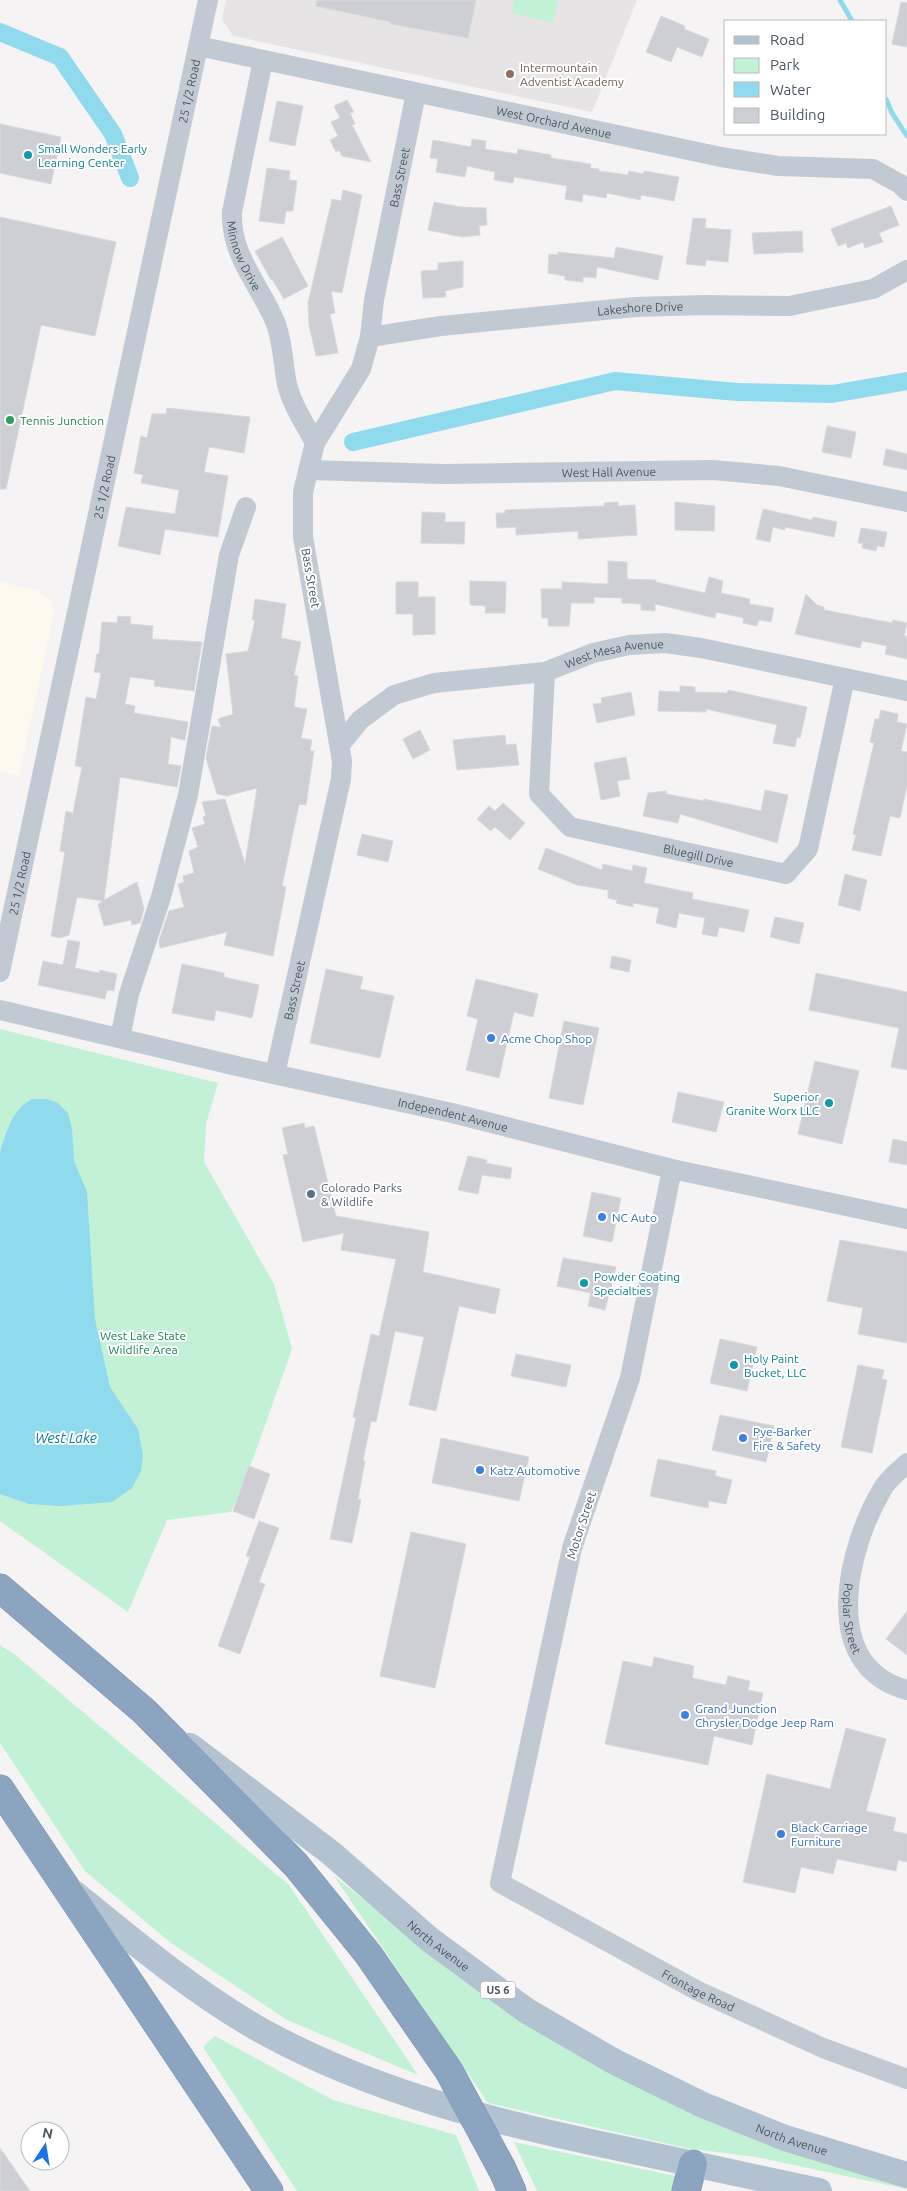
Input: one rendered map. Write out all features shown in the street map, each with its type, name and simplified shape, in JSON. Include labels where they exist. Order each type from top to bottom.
[{"type":"highway","points":[[0,1588],[144,1710],[260,1827],[331,1906],[406,2006],[449,2071],[507,2180]]},
{"type":"highway","points":[[0,1789],[269,2191]]},
{"type":"highway","points":[[686,2191],[693,2164]]},
{"type":"main road","name":"North Avenue","points":[[144,1710],[331,1853],[429,1939],[527,2011],[615,2062],[703,2105],[784,2138],[907,2175]]},
{"type":"main road","points":[[64,1885],[147,1953],[262,2031],[333,2065],[400,2093],[454,2110],[522,2127],[819,2191]]},
{"type":"street","name":"25 1/2 Road","points":[[0,972],[208,0]]},
{"type":"street","name":"West Orchard Avenue","points":[[198,46],[721,157],[778,166],[874,170],[900,184],[907,191]]},
{"type":"street","name":"Minnow Drive","points":[[263,60],[239,177],[232,225],[243,264],[276,325],[288,386],[297,410],[315,443]]},
{"type":"street","name":"Bass Street","points":[[274,1074],[341,779],[340,745],[303,537],[303,492],[315,443],[361,369],[370,337],[374,300],[416,93]]},
{"type":"street","name":"Lakeshore Drive","points":[[370,337],[441,326],[635,307],[704,305],[789,306],[873,289],[907,270]]},
{"type":"street","name":"West Hall Avenue","points":[[308,470],[444,474],[713,470],[779,476],[907,502]]},
{"type":"street","points":[[120,1038],[129,994],[161,897],[188,794],[229,555],[246,506]]},
{"type":"street","name":"West Mesa Avenue","points":[[340,745],[360,720],[394,695],[434,683],[545,672],[593,653],[629,645],[665,643],[701,648],[907,691]]},
{"type":"street","name":"Bluegill Drive","points":[[545,672],[539,794],[570,827],[786,874],[808,849],[845,678]]},
{"type":"street","name":"Independent Avenue","points":[[0,1010],[274,1074],[452,1113],[672,1169],[907,1219]]},
{"type":"street","name":"Motor Street","points":[[500,1883],[572,1548],[630,1378],[672,1169]]},
{"type":"street","name":"Poplar Street","points":[[898,1688],[867,1667],[851,1639],[849,1584],[862,1530],[884,1486],[907,1463]]},
{"type":"street","name":"Frontage Road","points":[[500,1883],[698,1991],[823,2048],[907,2079]]},
{"type":"shaded area","name":"Intermountain Adventist Academy","points":[[226,0],[637,0],[592,112],[233,36],[222,19]]},
{"type":"shaded area","points":[[0,582],[38,591],[52,601],[54,613],[19,776],[0,772]]},
{"type":"green space","points":[[514,0],[558,0],[553,23],[511,13]]},
{"type":"green space","name":"West Lake State Wildlife Area","points":[[0,1029],[218,1083],[206,1124],[204,1162],[274,1284],[292,1349],[253,1459],[231,1512],[167,1520],[128,1612],[0,1521]]},
{"type":"green space","points":[[0,1645],[14,1654],[289,1885],[418,2075],[287,2020],[171,1943],[85,1871],[0,1743]]},
{"type":"green space","points":[[334,1876],[456,1972],[586,2060],[907,2185],[907,2189],[756,2157],[686,2148],[488,2103]]},
{"type":"green space","points":[[215,2036],[333,2100],[456,2135],[479,2191],[297,2191],[203,2047]]},
{"type":"green space","points":[[514,2142],[675,2176],[672,2191],[537,2191]]},
{"type":"water","name":"West Lake","points":[[32,1099],[47,1099],[58,1103],[68,1113],[72,1128],[74,1161],[87,1192],[95,1319],[110,1387],[138,1429],[143,1455],[141,1471],[132,1488],[112,1502],[61,1506],[29,1504],[0,1494],[0,1152],[11,1121],[20,1109]]},
{"type":"building","points":[[317,0],[476,0],[468,38],[391,24],[391,22],[316,6]]},
{"type":"building","points":[[901,2],[907,3],[907,47],[892,44]]},
{"type":"building","points":[[661,16],[685,26],[684,29],[709,39],[702,57],[677,47],[671,62],[646,52]]},
{"type":"building","points":[[347,100],[354,112],[350,113],[355,124],[352,125],[371,162],[342,156],[339,150],[336,152],[330,140],[338,136],[331,122],[340,118],[334,106]]},
{"type":"building","points":[[277,101],[303,106],[295,146],[269,141]]},
{"type":"building","name":"Small Wonders Early Learning Center","points":[[0,124],[61,137],[51,184],[0,173]]},
{"type":"building","points":[[472,139],[486,141],[485,149],[517,154],[518,149],[551,155],[551,158],[591,164],[590,168],[599,169],[599,171],[628,175],[629,171],[643,174],[644,171],[679,177],[674,201],[641,195],[640,200],[607,193],[606,198],[583,194],[582,202],[565,199],[567,186],[514,177],[513,183],[494,180],[495,172],[467,166],[465,177],[436,172],[438,159],[430,158],[433,140],[471,147]]},
{"type":"building","points":[[267,168],[290,171],[289,180],[297,181],[293,211],[286,211],[284,224],[259,221]]},
{"type":"building","points":[[343,190],[362,195],[342,293],[331,291],[335,313],[330,314],[338,353],[316,356],[309,325],[308,303],[332,199],[341,201]]},
{"type":"building","points":[[434,202],[460,207],[486,208],[487,225],[479,226],[480,235],[462,237],[428,230]]},
{"type":"building","points":[[891,206],[899,225],[879,233],[883,242],[865,248],[863,242],[848,248],[846,243],[838,246],[831,229]]},
{"type":"building","name":"Tennis Junction","points":[[0,217],[116,242],[95,336],[41,325],[6,489],[0,489]]},
{"type":"building","points":[[693,218],[706,219],[705,228],[731,230],[728,262],[706,260],[705,266],[686,264]]},
{"type":"building","points":[[802,231],[803,252],[754,254],[752,233]]},
{"type":"building","points":[[282,237],[308,286],[284,299],[255,251]]},
{"type":"building","points":[[616,247],[663,256],[658,280],[597,267],[596,278],[583,277],[583,282],[565,280],[565,276],[548,273],[549,254],[558,255],[558,252],[614,258]]},
{"type":"building","points":[[463,261],[463,287],[445,291],[446,297],[423,298],[421,271],[438,270],[438,263]]},
{"type":"building","points":[[167,408],[250,417],[244,453],[209,447],[204,472],[228,476],[218,537],[165,529],[160,555],[118,546],[126,507],[175,514],[179,490],[141,483],[143,475],[134,473],[141,436],[147,438],[152,414],[166,414]]},
{"type":"building","points":[[827,426],[856,432],[851,458],[822,452]]},
{"type":"building","points":[[886,449],[907,454],[907,470],[883,465]]},
{"type":"building","points":[[618,502],[618,506],[635,505],[637,535],[578,539],[578,531],[516,535],[516,527],[497,528],[496,513],[505,513],[505,510],[604,506],[604,503]]},
{"type":"building","points":[[675,502],[715,506],[714,531],[675,530]]},
{"type":"building","points":[[763,509],[812,520],[813,517],[837,522],[834,537],[785,527],[785,530],[773,527],[770,542],[756,539]]},
{"type":"building","points":[[422,512],[445,513],[445,522],[465,522],[464,544],[421,543]]},
{"type":"building","points":[[861,528],[887,532],[884,547],[877,546],[876,551],[862,548],[863,543],[858,543]]},
{"type":"building","points":[[608,561],[627,562],[627,579],[656,580],[656,582],[705,593],[709,577],[723,581],[721,593],[750,599],[749,604],[774,608],[771,622],[759,620],[757,626],[743,623],[744,618],[716,612],[715,618],[655,604],[655,611],[641,610],[641,604],[622,603],[622,598],[594,597],[594,603],[571,603],[569,626],[548,626],[548,618],[542,618],[541,589],[562,589],[562,582],[608,584]]},
{"type":"building","points":[[470,581],[506,582],[505,613],[485,613],[486,606],[470,605]]},
{"type":"building","points":[[396,582],[418,582],[418,597],[435,597],[435,634],[413,635],[413,614],[396,614]]},
{"type":"building","points":[[806,594],[817,605],[824,607],[824,610],[892,623],[893,620],[907,623],[904,636],[907,636],[907,659],[885,654],[887,646],[862,641],[860,648],[795,634]]},
{"type":"building","points":[[255,599],[286,604],[281,638],[301,642],[294,675],[298,676],[294,707],[307,709],[301,738],[312,740],[310,751],[314,751],[306,805],[299,804],[282,886],[286,887],[273,956],[224,945],[227,932],[160,948],[159,941],[169,911],[184,907],[178,884],[184,882],[183,876],[194,873],[189,851],[198,847],[192,828],[205,824],[203,817],[206,816],[202,802],[225,799],[245,864],[257,788],[227,796],[217,794],[206,758],[212,726],[221,727],[218,719],[233,714],[226,654],[248,651],[255,620],[252,620]]},
{"type":"building","points":[[118,616],[131,617],[130,624],[153,626],[152,639],[202,642],[194,691],[154,686],[155,680],[130,677],[125,704],[135,706],[134,713],[188,722],[185,740],[171,737],[168,764],[181,766],[177,787],[120,777],[104,900],[137,882],[144,909],[140,923],[132,925],[131,920],[104,926],[98,904],[103,901],[77,897],[69,935],[60,938],[51,936],[65,852],[60,851],[66,811],[73,813],[82,767],[75,766],[86,697],[96,699],[101,673],[94,672],[97,654],[99,654],[102,622],[117,623]]},
{"type":"building","points":[[680,686],[695,687],[695,692],[727,693],[728,690],[807,707],[800,738],[797,737],[795,747],[773,743],[777,725],[706,709],[706,712],[658,711],[659,691],[680,692]]},
{"type":"building","points":[[631,692],[635,715],[597,723],[593,704],[602,703],[601,698]]},
{"type":"building","points":[[881,710],[898,714],[897,722],[907,724],[901,751],[907,752],[907,785],[900,818],[890,816],[881,856],[852,850],[856,835],[853,834],[874,743],[870,742],[875,719],[879,719]]},
{"type":"building","points":[[420,730],[430,750],[413,759],[403,739]]},
{"type":"building","points":[[505,735],[506,745],[516,744],[519,765],[457,770],[453,740]]},
{"type":"building","points":[[626,757],[630,779],[617,781],[620,796],[601,800],[594,763]]},
{"type":"building","points":[[765,790],[788,795],[777,843],[680,814],[678,823],[643,816],[648,793],[666,791],[666,794],[704,801],[704,799],[761,811]]},
{"type":"building","points":[[503,803],[525,823],[510,840],[495,827],[491,831],[477,819],[489,806],[495,811]]},
{"type":"building","points":[[362,834],[393,841],[388,862],[357,855]]},
{"type":"building","points":[[546,848],[602,870],[603,864],[632,871],[633,865],[647,868],[644,883],[693,893],[692,899],[749,910],[744,932],[719,927],[717,937],[702,934],[705,918],[679,913],[676,928],[656,923],[659,908],[633,903],[633,907],[616,903],[617,900],[608,898],[608,890],[577,885],[538,869]]},
{"type":"building","points":[[845,874],[867,880],[860,911],[838,905]]},
{"type":"building","points":[[775,917],[804,923],[799,944],[770,937]]},
{"type":"building","points":[[68,940],[80,942],[75,968],[99,973],[100,970],[117,974],[114,991],[107,990],[105,999],[38,985],[43,961],[63,965]]},
{"type":"building","points":[[612,956],[631,960],[629,972],[610,968]]},
{"type":"building","points":[[182,964],[224,973],[224,977],[259,985],[252,1018],[216,1010],[214,1021],[172,1013]]},
{"type":"building","points":[[326,969],[363,977],[360,989],[394,996],[380,1058],[310,1043]]},
{"type":"building","points":[[816,973],[907,992],[907,1070],[891,1067],[899,1028],[809,1010]]},
{"type":"building","name":"Acme Chop Shop","points":[[476,979],[538,994],[533,1017],[514,1012],[499,1078],[466,1070],[478,1019],[467,1016]]},
{"type":"building","points":[[564,1021],[599,1028],[583,1105],[549,1098]]},
{"type":"building","name":"Superior Granite Worx LLC","points":[[815,1061],[859,1071],[842,1144],[798,1134]]},
{"type":"building","points":[[678,1092],[724,1102],[716,1132],[672,1122]]},
{"type":"building","points":[[304,1123],[305,1128],[314,1126],[336,1216],[429,1232],[423,1272],[500,1289],[495,1314],[459,1306],[436,1411],[409,1405],[424,1337],[395,1331],[376,1422],[371,1421],[358,1499],[361,1500],[352,1543],[330,1539],[356,1418],[353,1417],[371,1334],[379,1336],[396,1259],[341,1250],[344,1233],[303,1242],[283,1155],[288,1154],[282,1128]]},
{"type":"building","points":[[893,1139],[907,1142],[907,1165],[889,1162]]},
{"type":"building","points":[[468,1156],[487,1160],[486,1163],[512,1168],[510,1179],[482,1175],[478,1194],[458,1190]]},
{"type":"building","name":"NC Auto","points":[[592,1192],[621,1198],[612,1242],[583,1236]]},
{"type":"building","points":[[840,1240],[907,1252],[907,1343],[858,1334],[863,1308],[827,1301]]},
{"type":"building","name":"Powder Coating Specialties","points":[[563,1258],[616,1267],[605,1310],[588,1306],[591,1293],[557,1286]]},
{"type":"building","name":"Holy Paint Bucket, LLC","points":[[720,1339],[757,1347],[747,1391],[710,1383]]},
{"type":"building","points":[[516,1354],[571,1365],[566,1387],[511,1376]]},
{"type":"building","points":[[858,1365],[884,1370],[882,1379],[887,1380],[872,1453],[841,1447]]},
{"type":"building","name":"Pye-Barker Fire & Safety","points":[[720,1415],[774,1426],[766,1462],[712,1450]]},
{"type":"building","name":"Katz Automotive","points":[[441,1438],[529,1457],[519,1501],[432,1483]]},
{"type":"building","points":[[658,1459],[716,1471],[715,1476],[732,1480],[726,1504],[709,1501],[708,1508],[650,1496]]},
{"type":"building","points":[[249,1466],[270,1474],[254,1519],[233,1511]]},
{"type":"building","points":[[259,1521],[279,1528],[259,1582],[265,1584],[240,1654],[218,1646],[250,1557],[246,1556]]},
{"type":"building","points":[[411,1532],[466,1544],[435,1688],[380,1676]]},
{"type":"building","points":[[907,1611],[907,1655],[886,1639]]},
{"type":"building","name":"Grand Junction Chrysler Dodge Jeep Ram","points":[[654,1657],[694,1666],[692,1678],[726,1685],[728,1676],[750,1681],[748,1690],[763,1693],[752,1745],[714,1736],[708,1765],[605,1744],[623,1661],[652,1667]]},
{"type":"building","points":[[846,1728],[886,1739],[866,1811],[896,1818],[893,1831],[907,1834],[907,1862],[898,1860],[896,1871],[837,1859],[833,1874],[801,1867],[795,1893],[743,1882],[767,1774],[830,1789]]},
{"type":"building","points":[[0,2148],[30,2191],[0,2191]]},
{"type":"waterway","points":[[840,0],[851,20]]},
{"type":"waterway","points":[[0,32],[60,57],[113,134],[130,178]]},
{"type":"waterway","points":[[887,101],[907,136]]},
{"type":"waterway","points":[[353,442],[615,381],[737,392],[832,394],[907,381]]},
{"type":"place","name":"Intermountain Adventist Academy","points":[[510,74]]},
{"type":"place","name":"Small Wonders Early Learning Center","points":[[28,155]]},
{"type":"place","name":"Tennis Junction","points":[[10,420]]},
{"type":"place","name":"Acme Chop Shop","points":[[491,1038]]},
{"type":"place","name":"Superior Granite Worx LLC","points":[[829,1103]]},
{"type":"place","name":"Colorado Parks & Wildlife","points":[[311,1194]]},
{"type":"place","name":"NC Auto","points":[[602,1217]]},
{"type":"place","name":"Powder Coating Specialties","points":[[584,1283]]},
{"type":"place","name":"Holy Paint Bucket, LLC","points":[[734,1365]]},
{"type":"place","name":"Pye-Barker Fire & Safety","points":[[743,1438]]},
{"type":"place","name":"Katz Automotive","points":[[480,1470]]},
{"type":"place","name":"Grand Junction Chrysler Dodge Jeep Ram","points":[[685,1715]]},
{"type":"place","name":"Black Carriage Furniture","points":[[781,1834]]}]
